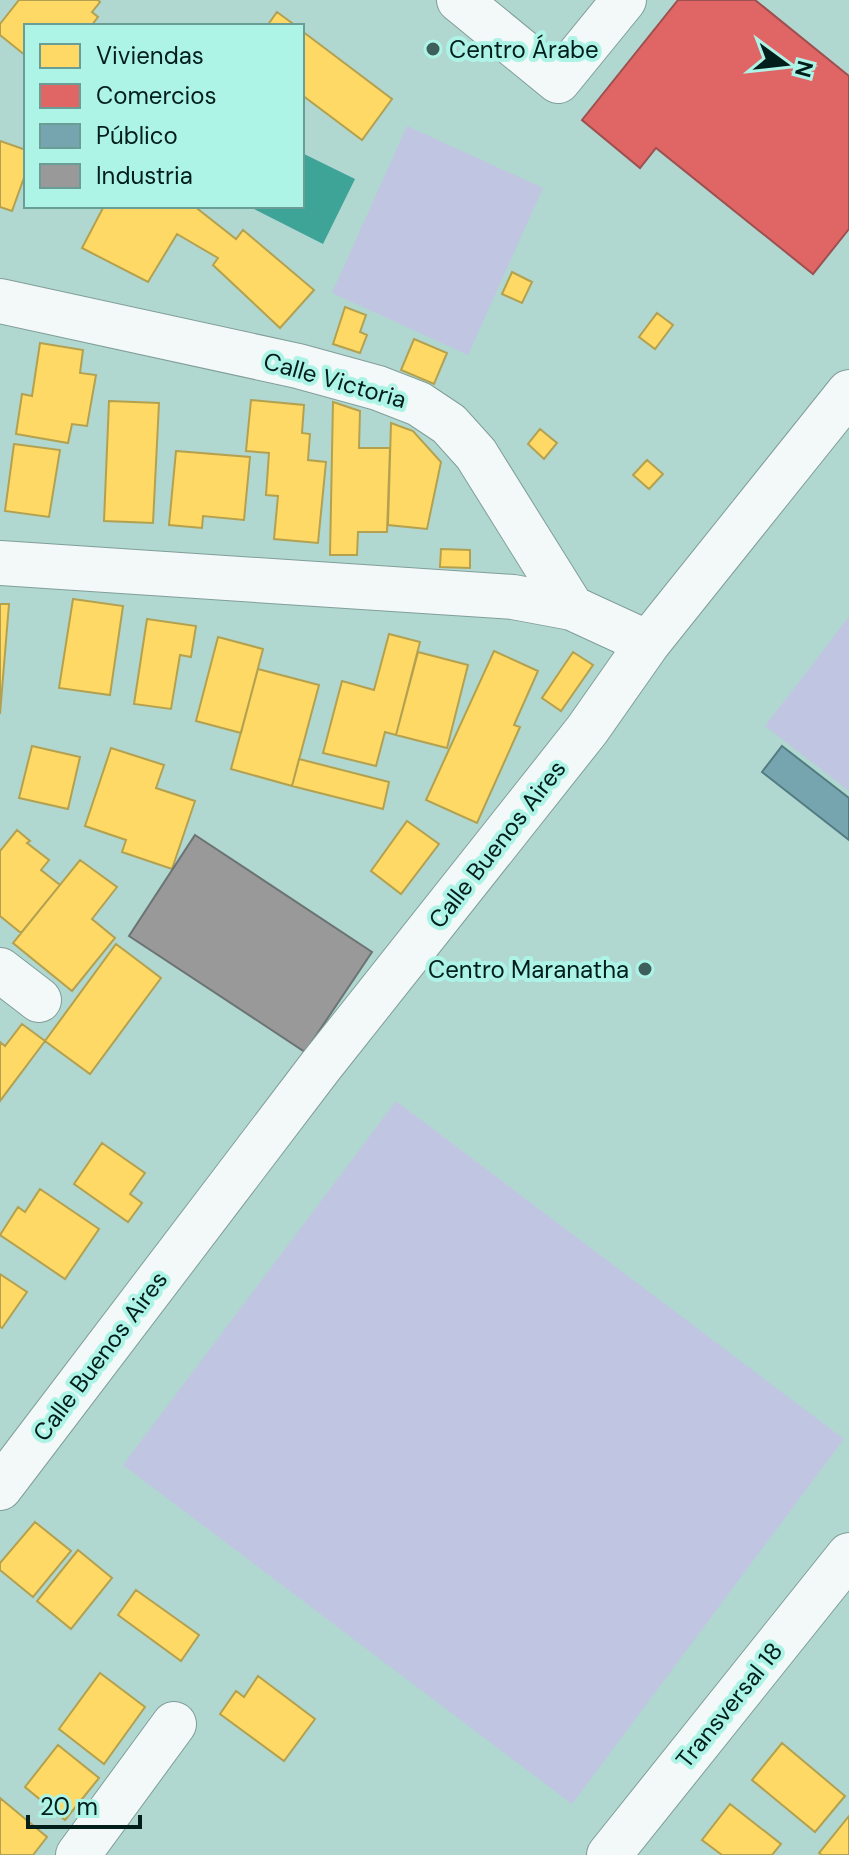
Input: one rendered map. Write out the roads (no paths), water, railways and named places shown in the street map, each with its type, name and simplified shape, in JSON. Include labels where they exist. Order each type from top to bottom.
[{"type":"street","points":[[463,1],[558,81],[624,0]]},
{"type":"street","name":"Calle Victoria","points":[[0,301],[298,366],[378,388],[419,404],[449,424],[476,454],[572,608]]},
{"type":"street","name":"Calle Buenos Aires","points":[[0,1488],[320,1067],[587,730],[648,643],[849,392]]},
{"type":"street","points":[[0,563],[513,597],[572,608],[648,643]]},
{"type":"street","points":[[0,970],[39,1000]]},
{"type":"street","name":"Transversal 18","points":[[609,1855],[849,1555]]},
{"type":"street","points":[[78,1855],[174,1724]]},
{"type":"water","points":[[304,154],[355,179],[323,244],[252,208],[304,208]]},
{"type":"place","name":"Centro Árabe","points":[[433,49]]},
{"type":"place","name":"Centro Maranatha","points":[[645,969]]}]
